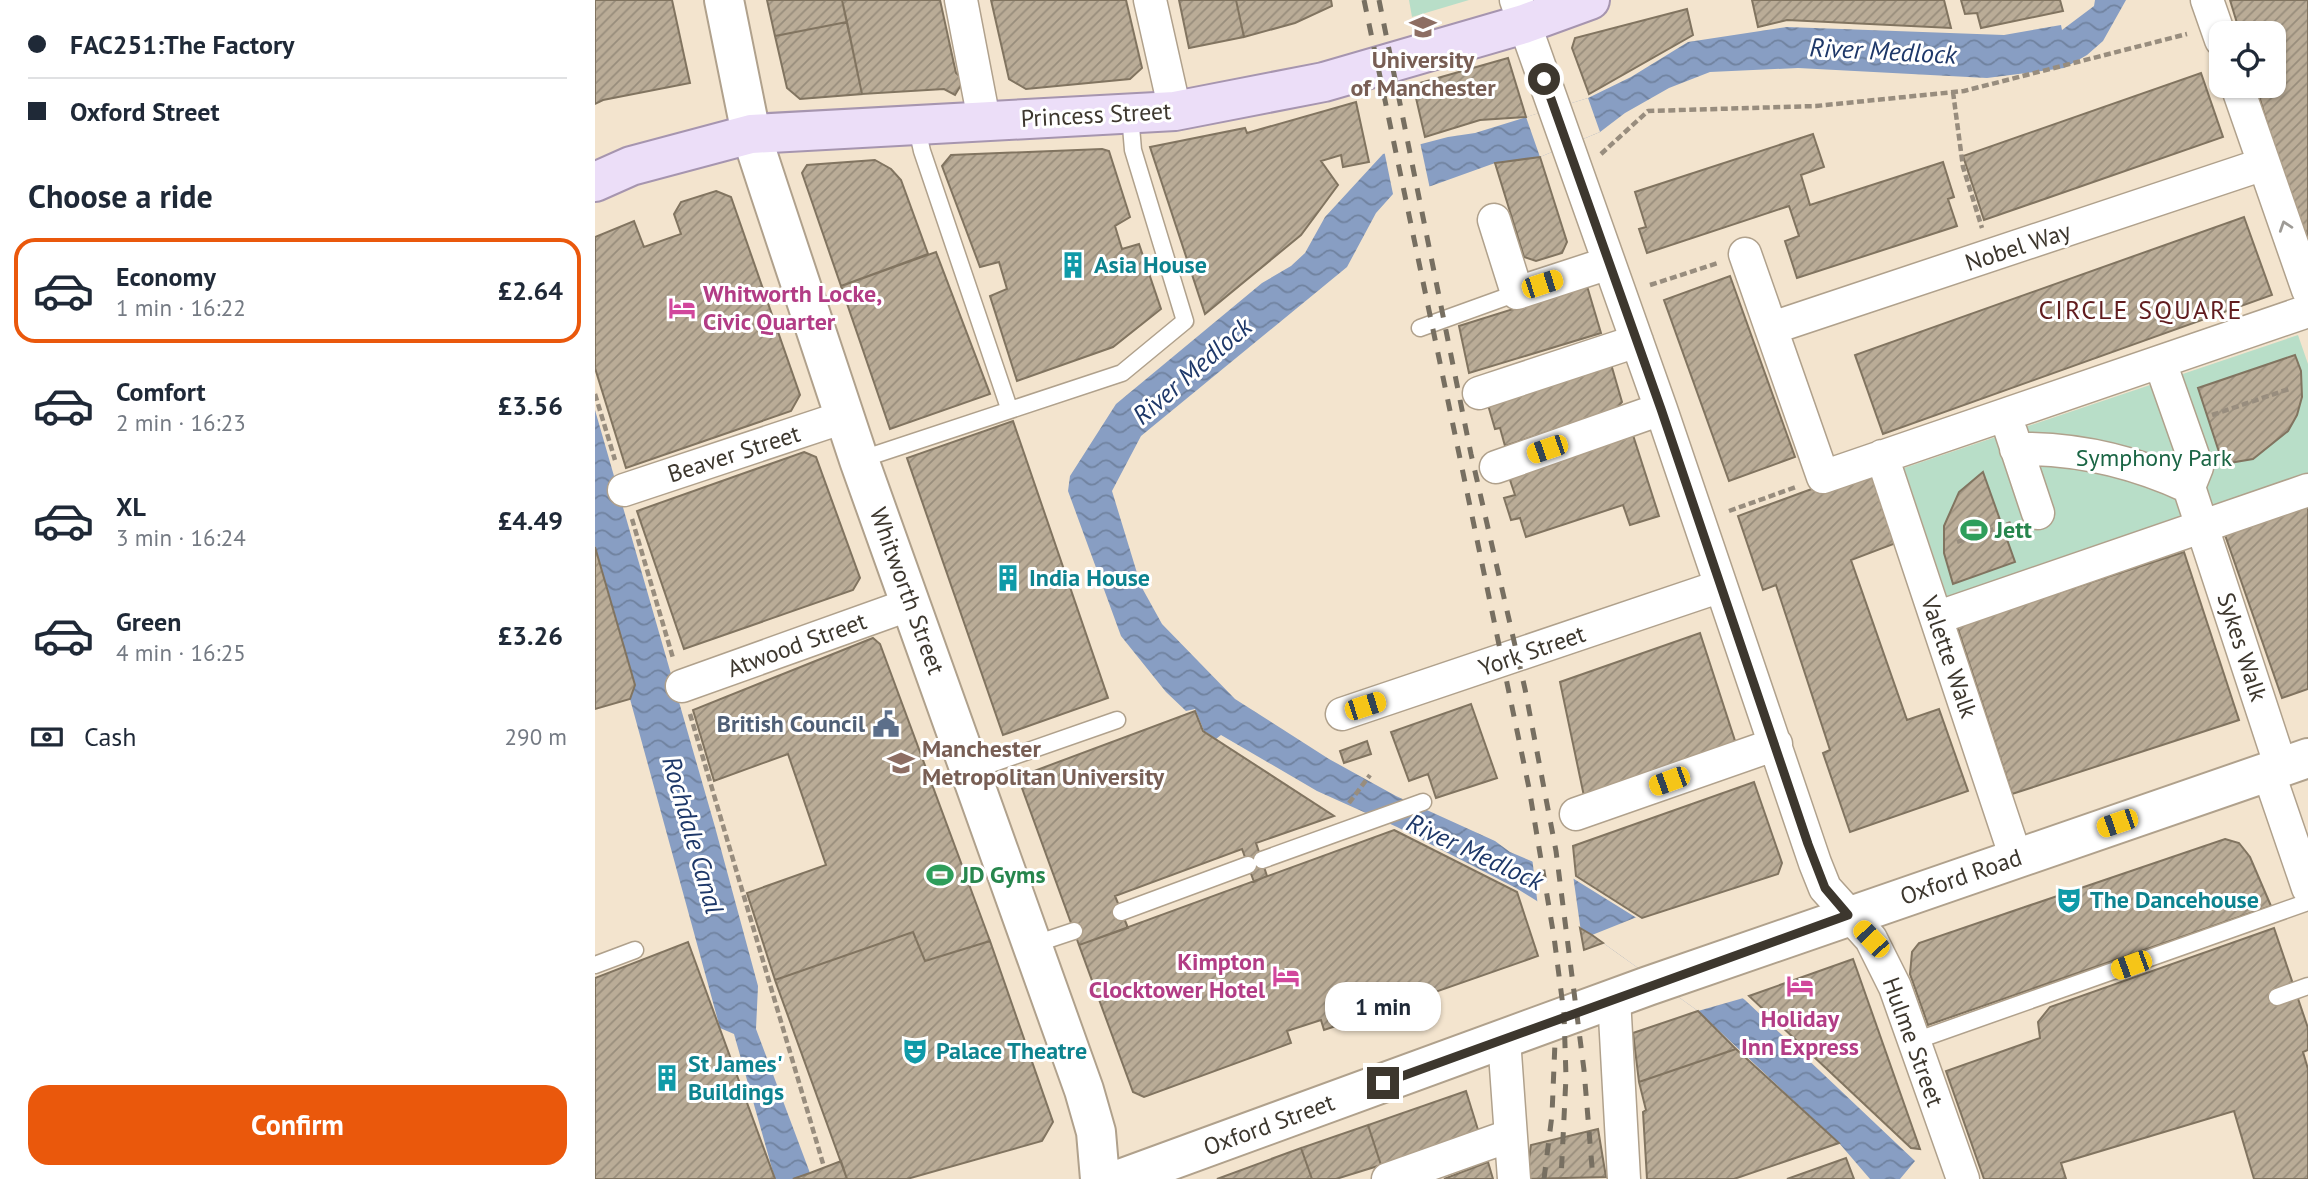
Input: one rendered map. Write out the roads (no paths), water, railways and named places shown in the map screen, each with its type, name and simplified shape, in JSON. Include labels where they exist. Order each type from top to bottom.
[{"type":"main road","name":"Whitworth Street","points":[[724,0],[751,134],[844,417],[1087,1100],[1096,1132],[1100,1179]]},
{"type":"main road","name":"Princess Street","points":[[595,182],[631,166],[751,134],[1175,111],[1324,82],[1520,12],[1590,0]]},
{"type":"main road","name":"Oxford Road","points":[[1631,992],[2286,765]]},
{"type":"main road","name":"Oxford Street","points":[[1121,1179],[1631,992]]},
{"type":"street","points":[[961,0],[984,120]]},
{"type":"street","points":[[1150,0],[1175,111]]},
{"type":"street","name":"Hulme Street","points":[[1520,12],[1661,409],[1825,888],[1871,939],[1895,987],[1963,1179]]},
{"type":"street","points":[[2241,98],[2308,290]]},
{"type":"street","name":"Nobel Way","points":[[1772,328],[2264,164]]},
{"type":"street","points":[[1494,220],[1517,293],[1609,263]]},
{"type":"street","points":[[1745,254],[1823,477],[2308,311]]},
{"type":"street","points":[[1479,393],[1637,341]]},
{"type":"street","points":[[2016,449],[2087,455],[2146,470],[2189,487],[2197,467],[2160,362]]},
{"type":"street","points":[[1496,467],[1661,409]]},
{"type":"street","points":[[2005,415],[2038,513]]},
{"type":"street","name":"Beaver Street","points":[[624,490],[844,417]]},
{"type":"street","name":"Valette Walk","points":[[1882,456],[2017,858]]},
{"type":"street","name":"Sykes Walk","points":[[2189,487],[2286,765],[2308,888]]},
{"type":"street","points":[[1936,618],[2308,490]]},
{"type":"street","name":"York Street","points":[[1342,714],[1721,586]]},
{"type":"street","name":"Atwood Street","points":[[682,686],[911,604]]},
{"type":"street","points":[[1576,814],[1776,744]]},
{"type":"street","points":[[1624,1179],[1631,992]]},
{"type":"street","points":[[1504,1039],[1514,1179]]},
{"type":"street","points":[[1388,1179],[1509,1136]]},
{"type":"lane","points":[[859,460],[1009,408],[1122,373],[1185,321],[1133,150],[1130,115]]},
{"type":"lane","points":[[916,124],[922,150],[1009,408]]},
{"type":"lane","points":[[1420,328],[1517,293]]},
{"type":"lane","points":[[971,771],[1117,720]]},
{"type":"lane","points":[[1121,912],[1423,802]]},
{"type":"lane","points":[[1915,1041],[2308,902]]},
{"type":"lane","points":[[1032,945],[1073,931]]},
{"type":"lane","points":[[595,965],[635,950]]},
{"type":"lane","points":[[2277,997],[2308,986]]},
{"type":"water","name":"River Medlock","points":[[2095,0],[2126,0],[2103,41],[2087,55],[2064,68],[1987,78],[1798,68],[1710,72],[1669,88],[1625,113],[1600,132],[1540,157],[1495,163],[1431,186],[1393,194],[1376,213],[1347,267],[1141,436],[1112,491],[1141,586],[1162,624],[1235,699],[1329,759],[1396,796],[1495,841],[1510,852],[1574,879],[1640,920],[1745,1000],[1915,1161],[1900,1179],[1870,1179],[1839,1143],[1698,1011],[1592,935],[1516,888],[1397,827],[1317,791],[1221,735],[1216,739],[1204,731],[1195,709],[1186,711],[1166,692],[1121,636],[1068,491],[1070,476],[1116,404],[1262,283],[1291,266],[1305,253],[1325,217],[1383,154],[1448,137],[1475,133],[1588,98],[1631,77],[1688,42],[1787,27],[2004,35],[2061,25],[2062,30],[2094,6]]},
{"type":"water","name":"Rochdale Canal","points":[[595,410],[758,986],[756,1029],[810,1173],[793,1179],[775,1179],[734,1034],[720,1028],[630,699],[635,685],[595,546]]},
{"type":"railway","points":[[1364,0],[1529,788],[1554,937],[1564,1014],[1566,1077],[1561,1179]]},
{"type":"railway","points":[[1379,0],[1471,454],[1525,689],[1556,851],[1584,1070],[1593,1179]]},
{"type":"railway","points":[[1544,1179],[1552,1115],[1555,1042]]},
{"type":"place","name":"University of Manchester","points":[[1423,27]]},
{"type":"place","name":"Asia House","points":[[1073,265]]},
{"type":"place","name":"Whitworth Locke, Civic Quarter","points":[[682,308]]},
{"type":"place","name":"Jett","points":[[1974,530]]},
{"type":"place","name":"India House","points":[[1008,578]]},
{"type":"place","name":"British Council","points":[[886,724]]},
{"type":"place","name":"Manchester Metropolitan University","points":[[901,763]]},
{"type":"place","name":"JD Gyms","points":[[940,875]]},
{"type":"place","name":"The Dancehouse","points":[[2069,900]]},
{"type":"place","name":"Kimpton Clocktower Hotel","points":[[1286,976]]},
{"type":"place","name":"Holiday Inn Express","points":[[1800,986]]},
{"type":"place","name":"Palace Theatre","points":[[915,1051]]},
{"type":"place","name":"St James' Buildings","points":[[667,1078]]},
{"type":"district","name":"CIRCLE SQUARE","points":[[2141,310]]},
{"type":"park label","name":"Symphony Park","points":[[2154,458]]}]
